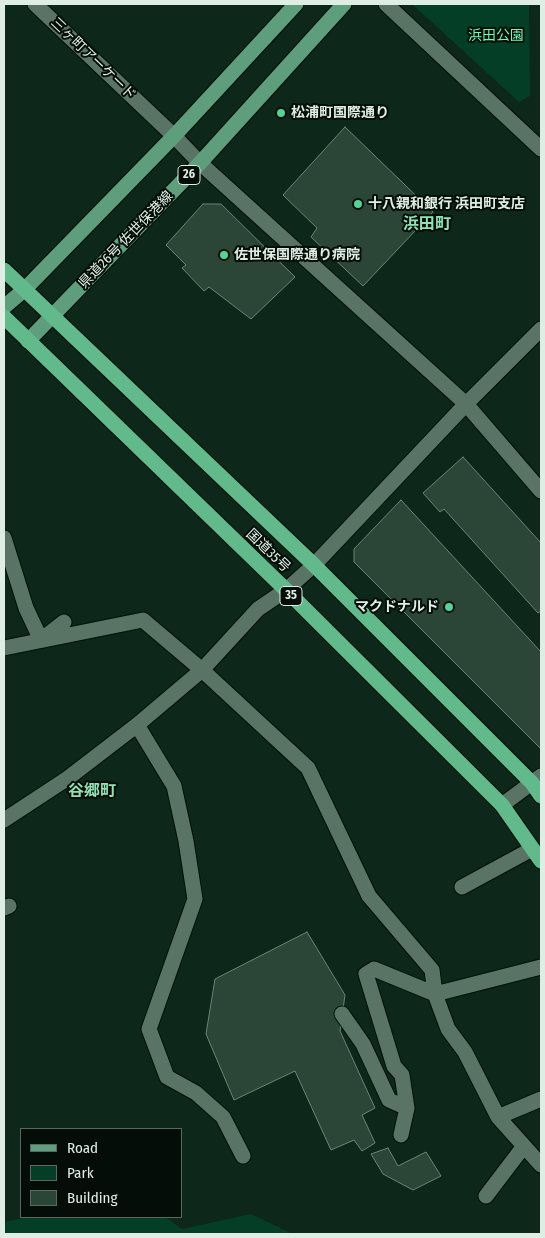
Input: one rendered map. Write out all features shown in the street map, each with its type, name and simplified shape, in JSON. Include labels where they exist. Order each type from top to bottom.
[{"type":"highway","name":"国道35号","points":[[4,270],[536,779],[541,796]]},
{"type":"highway","name":"国道35号","points":[[4,317],[286,590],[502,805],[537,855]]},
{"type":"main road","points":[[4,307],[24,290],[174,136],[296,4]]},
{"type":"main road","name":"県道26号 佐世保港線","points":[[28,342],[200,164],[344,4]]},
{"type":"street","name":"三ヶ町アーケード","points":[[35,4],[174,136],[200,164],[466,404],[541,491]]},
{"type":"street","points":[[386,4],[541,149]]},
{"type":"street","points":[[4,820],[60,784],[137,725],[202,670],[258,609],[286,590],[314,565],[466,404],[541,329]]},
{"type":"street","points":[[4,538],[26,608],[41,640]]},
{"type":"street","points":[[4,648],[143,620],[202,670],[308,768],[369,896],[432,970],[435,994],[448,1029],[465,1052],[498,1118],[541,1165]]},
{"type":"street","points":[[41,640],[64,622]]},
{"type":"street","points":[[137,725],[174,786],[186,841],[195,899],[150,1029],[168,1078],[196,1093],[223,1117],[243,1156]]},
{"type":"street","points":[[502,805],[536,779]]},
{"type":"street","points":[[462,887],[537,855]]},
{"type":"street","points":[[401,1134],[408,1108],[402,1075],[394,1066],[366,974],[374,968],[435,994],[541,967]]},
{"type":"street","points":[[342,1014],[363,1044],[390,1100],[408,1108]]},
{"type":"street","points":[[498,1118],[541,1099]]},
{"type":"street","points":[[486,1196],[524,1146]]},
{"type":"green space","name":"浜田公園","points":[[412,4],[529,4],[530,96],[519,102]]},
{"type":"green space","points":[[251,1214],[293,1234],[4,1234],[4,1222],[23,1218],[166,1218],[182,1229]]},
{"type":"building","name":"十八親和銀行 浜田町支店","points":[[345,127],[433,212],[363,286],[311,237],[317,228],[283,195]]},
{"type":"building","name":"佐世保国際通り病院","points":[[203,204],[221,204],[295,277],[251,319],[209,287],[204,291],[182,268],[186,265],[166,245]]},
{"type":"building","points":[[463,457],[541,543],[541,611],[538,613],[444,509],[440,512],[423,493]]},
{"type":"building","name":"マクドナルド","points":[[401,500],[541,652],[541,749],[354,562],[354,549]]},
{"type":"building","points":[[307,932],[345,995],[340,1031],[375,1108],[362,1115],[375,1143],[362,1151],[354,1140],[331,1150],[295,1071],[234,1100],[206,1034],[215,979]]},
{"type":"building","points":[[388,1148],[398,1166],[426,1152],[441,1176],[413,1190],[383,1174],[371,1154]]},
{"type":"place","name":"松浦町国際通り","points":[[281,113]]},
{"type":"place","name":"十八親和銀行 浜田町支店","points":[[358,204]]},
{"type":"place","name":"佐世保国際通り病院","points":[[224,255]]},
{"type":"place","name":"マクドナルド","points":[[449,607]]},
{"type":"district","name":"浜田町","points":[[427,225]]},
{"type":"district","name":"谷郷町","points":[[92,792]]}]
